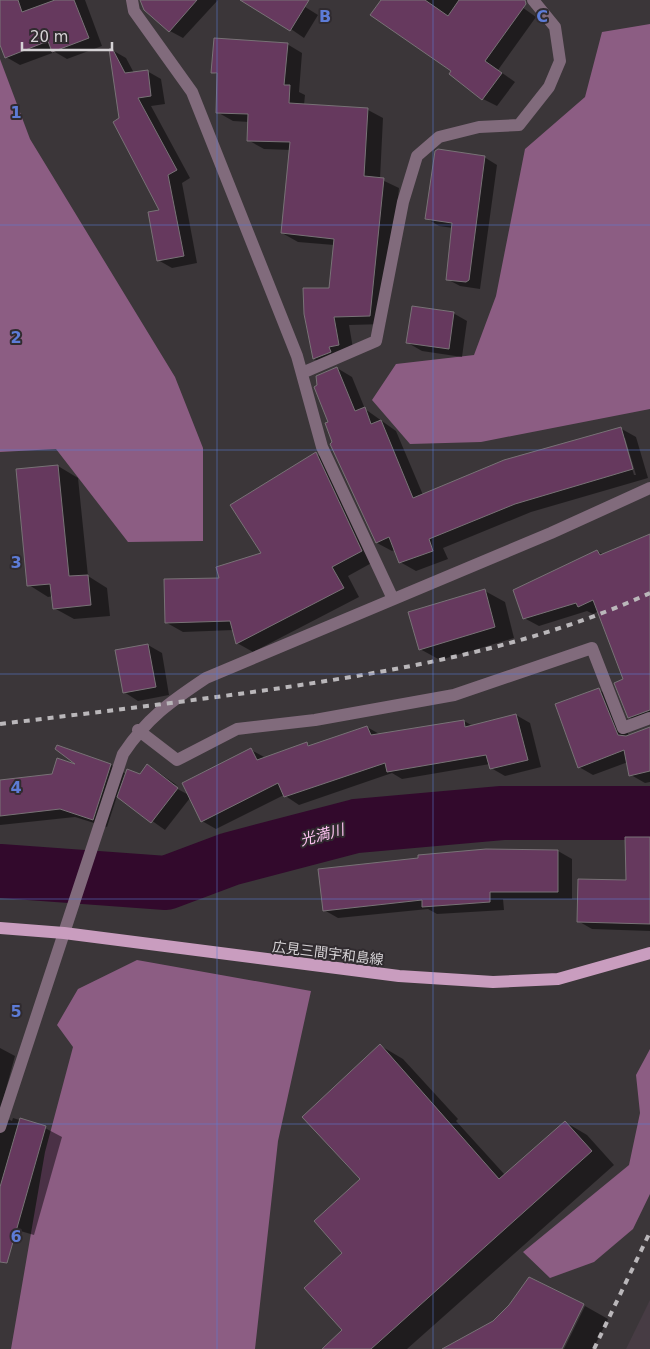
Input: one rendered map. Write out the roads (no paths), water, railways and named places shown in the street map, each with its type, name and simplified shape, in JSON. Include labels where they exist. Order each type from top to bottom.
[{"type":"main road","name":"広見三間宇和島線","points":[[0,928],[64,934],[380,974],[493,982],[558,979],[650,953]]},
{"type":"street","points":[[132,0],[134,11],[192,92],[297,356],[322,447],[393,599]]},
{"type":"street","points":[[302,373],[376,341],[403,202],[417,156],[439,137],[479,127],[519,125],[549,87],[560,61],[555,27],[532,0]]},
{"type":"street","points":[[0,1127],[123,754],[138,730],[167,704],[206,678],[551,534],[650,488]]},
{"type":"street","points":[[138,730],[177,760],[237,730],[315,720],[454,695],[592,648],[623,728],[650,718]]},
{"type":"waterway","name":"光満川","points":[[0,871],[166,883],[230,859],[356,826],[502,813],[650,813]]},
{"type":"railway","points":[[0,724],[274,689],[418,665],[513,642],[559,628],[605,612],[650,593]]},
{"type":"railway","points":[[594,1349],[650,1232]]}]
